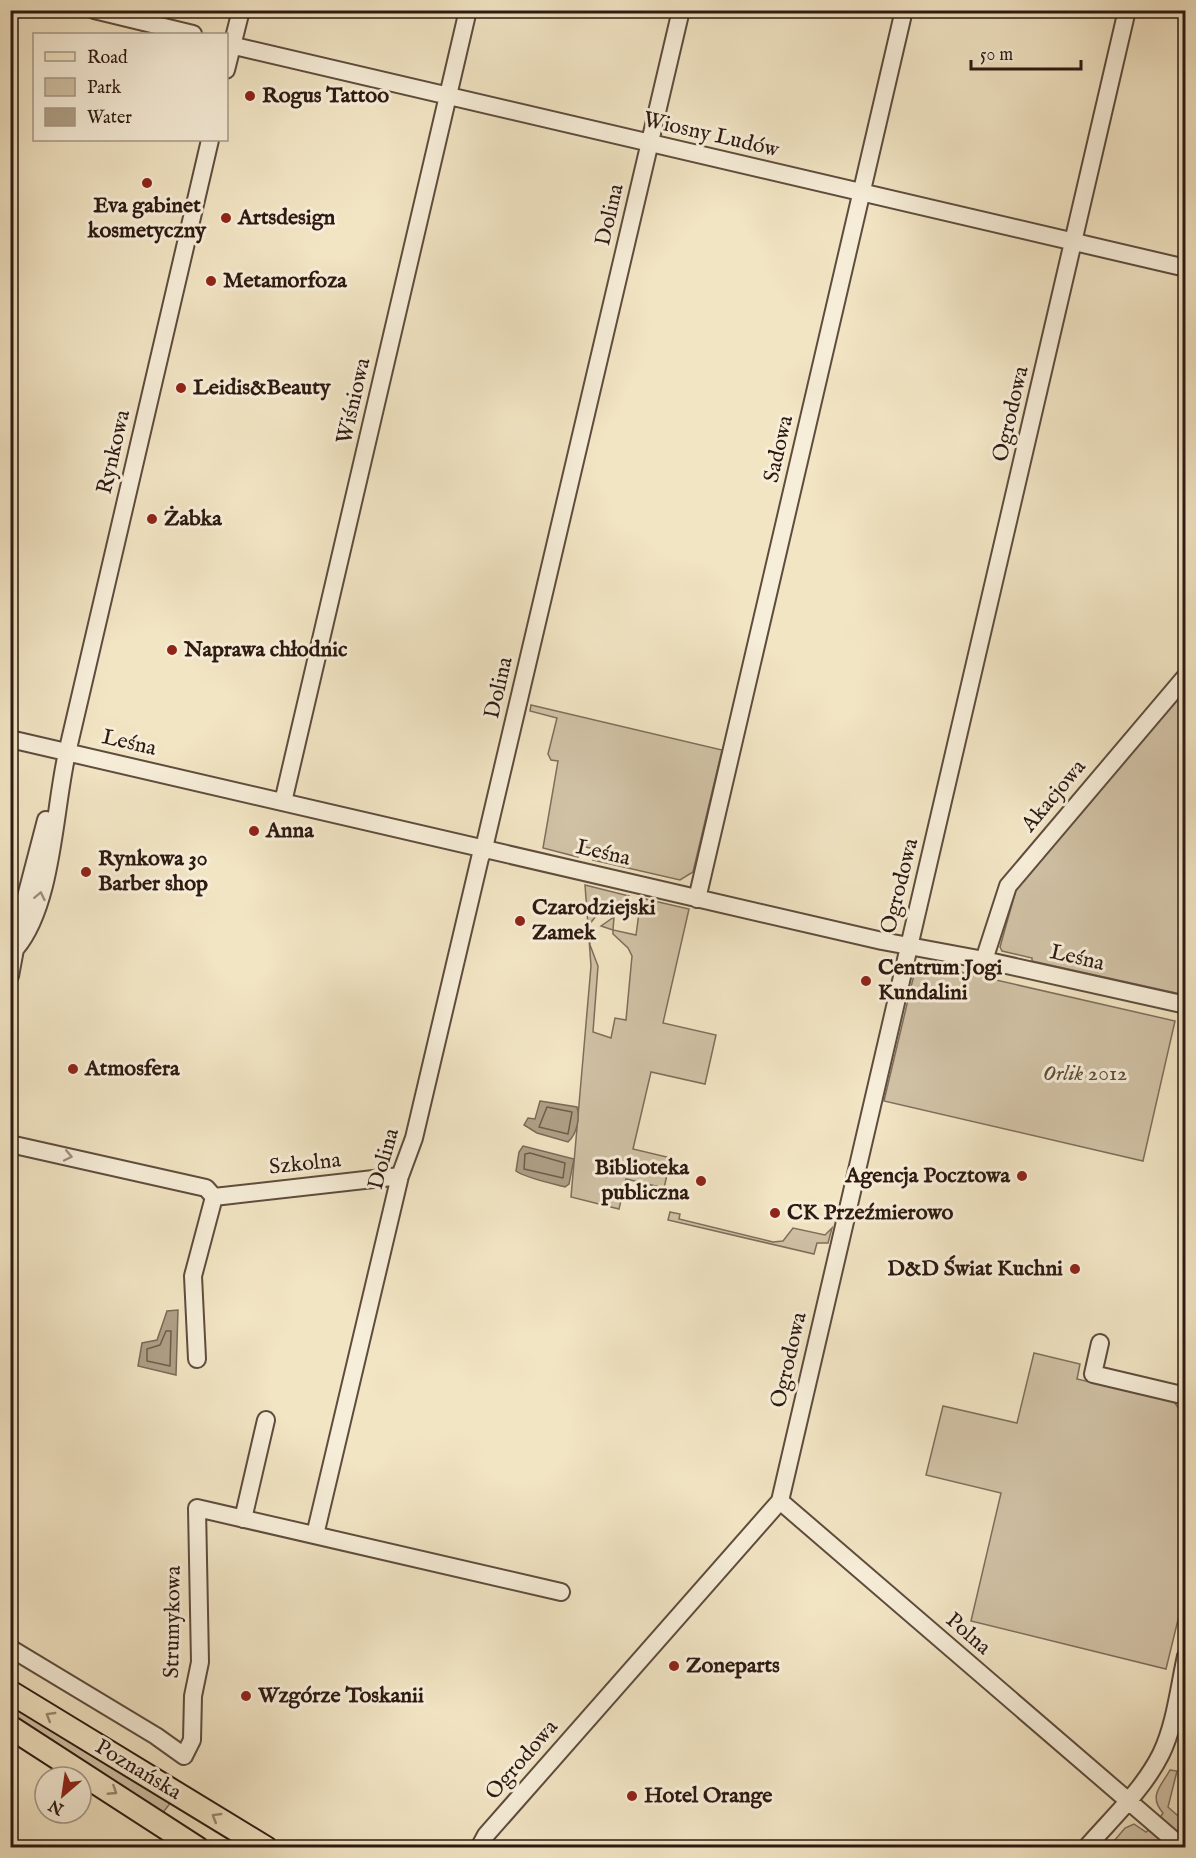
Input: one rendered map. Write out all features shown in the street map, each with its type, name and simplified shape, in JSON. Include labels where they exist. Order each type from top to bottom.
[{"type":"main road","name":"Poznańska","points":[[10,1692],[266,1848]]},
{"type":"main road","name":"Poznańska","points":[[10,1727],[197,1848]]},
{"type":"street","points":[[94,10],[189,33]]},
{"type":"street","points":[[230,45],[241,10]]},
{"type":"street","name":"Wiśniowa","points":[[283,802],[468,10]]},
{"type":"street","name":"Dolina","points":[[315,1535],[355,1374],[400,1176],[414,1138],[484,848],[681,10]]},
{"type":"street","name":"Sadowa","points":[[697,899],[904,10]]},
{"type":"street","name":"Ogrodowa","points":[[479,1848],[486,1835],[780,1501],[1127,10]]},
{"type":"street","name":"Wiosny Ludów","points":[[230,45],[649,145],[1185,268]]},
{"type":"street","name":"Rynkowa","points":[[12,944],[28,934],[36,916],[62,774],[210,141]]},
{"type":"street","name":"Akacjowa","points":[[984,960],[1008,885],[1185,676]]},
{"type":"street","name":"Leśna","points":[[10,739],[697,899],[1185,1005]]},
{"type":"street","name":"Rynkowa","points":[[10,976],[12,944],[50,807],[62,774]]},
{"type":"street","points":[[10,906],[21,891],[34,863]]},
{"type":"street","points":[[10,1144],[206,1188],[214,1197],[192,1276],[196,1359]]},
{"type":"street","name":"Szkolna","points":[[214,1197],[400,1176]]},
{"type":"street","points":[[1100,1343],[1093,1374],[1185,1396]]},
{"type":"street","points":[[266,1420],[243,1519],[561,1592]]},
{"type":"street","name":"Polna","points":[[780,1501],[1183,1848]]},
{"type":"street","name":"Strumykowa","points":[[184,1756],[192,1740],[193,1696],[200,1662],[196,1508],[243,1519]]},
{"type":"street","name":"Poznańska","points":[[10,1648],[156,1736],[184,1756]]},
{"type":"street","points":[[1086,1848],[1142,1785],[1161,1754],[1171,1725],[1185,1656]]},
{"type":"green space","points":[[1185,690],[1185,995],[1032,961],[1032,958],[1002,951],[1000,947],[1016,890]]},
{"type":"green space","points":[[531,705],[722,750],[693,872],[680,880],[593,860],[599,850],[581,846],[578,857],[543,848],[558,761],[551,760],[548,754],[557,718],[530,711]]},
{"type":"green space","points":[[585,885],[629,896],[625,904],[599,912],[589,925],[590,945],[598,966],[593,1032],[611,1038],[615,1018],[626,1020],[632,956],[628,948],[613,934],[613,930],[636,935],[641,898],[689,909],[663,1023],[716,1035],[705,1084],[651,1072],[633,1149],[671,1158],[664,1188],[626,1179],[619,1209],[571,1197],[591,966]]},
{"type":"green space","points":[[614,917],[613,930],[601,926]]},
{"type":"green space","name":"Orlik 2012","points":[[917,962],[1175,1021],[1143,1161],[884,1101]]},
{"type":"green space","points":[[670,1212],[680,1214],[679,1219],[773,1242],[783,1241],[793,1228],[825,1235],[832,1228],[828,1243],[817,1243],[814,1254],[668,1220]]},
{"type":"green space","points":[[1034,1353],[1080,1364],[1077,1379],[1174,1402],[1180,1410],[1185,1411],[1186,1587],[1166,1669],[971,1621],[1001,1493],[926,1475],[943,1406],[1017,1423]]},
{"type":"green space","points":[[10,1702],[171,1802],[162,1814],[93,1770],[93,1765],[85,1765],[11,1718]]},
{"type":"green space","points":[[1170,1770],[1177,1771],[1168,1807],[1185,1822],[1185,1842],[1159,1819],[1163,1813],[1156,1801],[1156,1796]]},
{"type":"green space","points":[[1134,1824],[1146,1832],[1151,1828],[1174,1848],[1108,1848],[1125,1828]]},
{"type":"water","points":[[540,1101],[577,1107],[577,1126],[568,1142],[537,1133],[524,1125],[528,1118],[535,1119]]},
{"type":"water","points":[[523,1146],[574,1159],[569,1184],[565,1187],[516,1171],[519,1152]]},
{"type":"water","points":[[178,1310],[176,1375],[138,1366],[142,1343],[157,1340],[167,1311]]},
{"type":"place","name":"Rogus Tattoo","points":[[250,96]]},
{"type":"place","name":"Eva gabinet kosmetyczny","points":[[147,183]]},
{"type":"place","name":"Artsdesign","points":[[226,218]]},
{"type":"place","name":"Metamorfoza","points":[[211,281]]},
{"type":"place","name":"Leidis&Beauty","points":[[181,388]]},
{"type":"place","name":"Żabka","points":[[152,519]]},
{"type":"place","name":"Naprawa chłodnic","points":[[172,650]]},
{"type":"place","name":"Anna","points":[[254,831]]},
{"type":"place","name":"Rynkowa 30 Barber shop","points":[[86,872]]},
{"type":"place","name":"Czarodziejski Zamek","points":[[520,921]]},
{"type":"place","name":"Centrum Jogi Kundalini","points":[[866,981]]},
{"type":"place","name":"Atmosfera","points":[[73,1069]]},
{"type":"place","name":"Agencja Pocztowa","points":[[1022,1176]]},
{"type":"place","name":"Biblioteka publiczna","points":[[701,1181]]},
{"type":"place","name":"CK Przeźmierowo","points":[[775,1213]]},
{"type":"place","name":"D&D Świat Kuchni","points":[[1075,1269]]},
{"type":"place","name":"Zoneparts","points":[[674,1666]]},
{"type":"place","name":"Wzgórze Toskanii","points":[[246,1696]]},
{"type":"place","name":"Hotel Orange","points":[[632,1796]]}]
